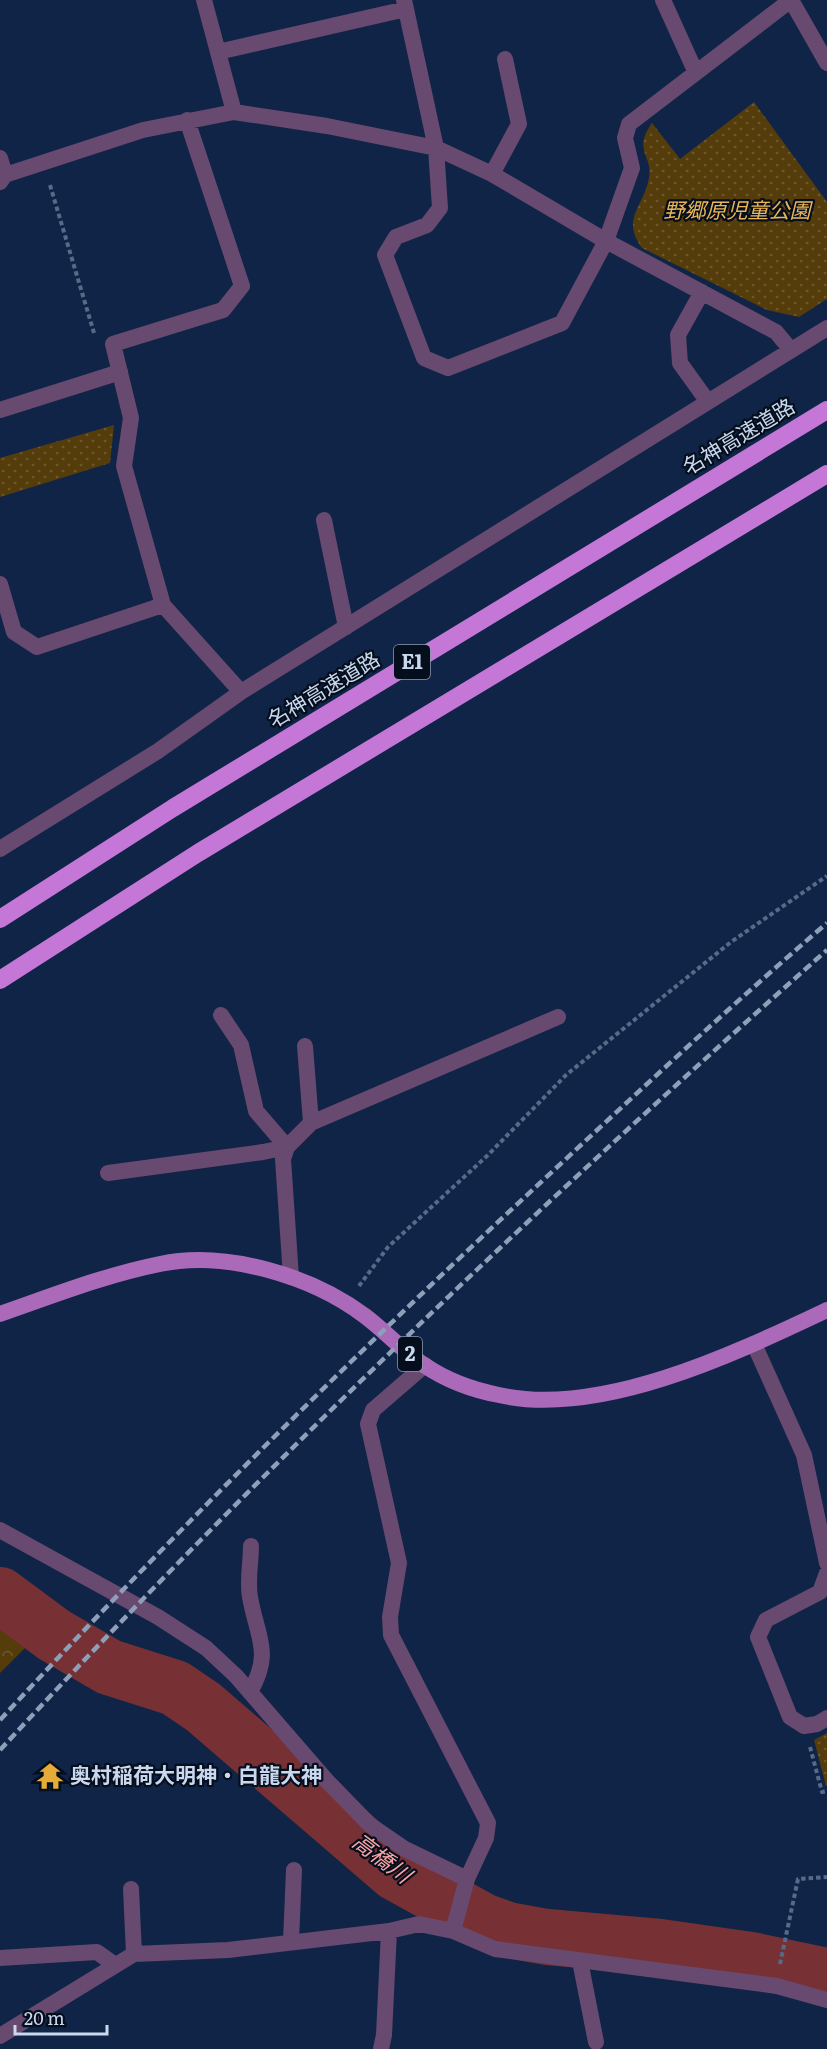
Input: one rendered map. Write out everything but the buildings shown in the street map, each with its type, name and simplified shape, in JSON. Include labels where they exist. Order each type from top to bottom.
[{"type":"highway","name":"名神高速道路","points":[[0,919],[173,808],[827,410]]},
{"type":"highway","name":"E1","points":[[0,980],[198,853],[827,474]]},
{"type":"main road","name":"2","points":[[0,1314],[93,1282],[161,1264],[200,1261],[263,1270],[291,1277],[335,1296],[424,1365],[465,1386],[501,1396],[543,1400],[578,1398],[625,1388],[713,1362],[827,1310]]},
{"type":"street","points":[[204,0],[234,112]]},
{"type":"street","points":[[663,0],[696,73]]},
{"type":"street","points":[[218,52],[405,5],[436,148],[440,208],[427,225],[396,237],[385,255],[424,358],[448,368],[562,323],[606,241],[632,168],[625,138],[629,123],[791,0],[827,63]]},
{"type":"street","points":[[492,174],[519,124],[505,59]]},
{"type":"street","points":[[0,158],[2,178],[143,130],[234,112],[272,116],[436,148],[492,174],[606,241],[776,332],[791,350]]},
{"type":"street","points":[[187,120],[242,286],[223,310],[113,344],[131,418],[124,466],[163,605],[241,692]]},
{"type":"street","points":[[702,292],[678,334],[680,363],[708,402]]},
{"type":"street","points":[[0,849],[158,751],[241,692],[827,328]]},
{"type":"street","points":[[0,410],[120,372]]},
{"type":"street","points":[[324,520],[346,627]]},
{"type":"street","points":[[0,584],[14,632],[38,647],[163,605]]},
{"type":"street","points":[[221,1015],[241,1045],[255,1111],[287,1146]]},
{"type":"street","points":[[291,1277],[283,1159],[287,1146],[311,1123],[558,1017]]},
{"type":"street","points":[[305,1046],[311,1123]]},
{"type":"street","points":[[108,1173],[263,1152],[287,1146]]},
{"type":"street","points":[[754,1344],[804,1455],[827,1563]]},
{"type":"street","points":[[424,1365],[373,1410],[368,1424],[399,1563],[390,1617],[391,1635],[488,1823],[486,1838],[465,1886],[455,1925]]},
{"type":"street","points":[[0,1530],[149,1611],[196,1641],[236,1676],[327,1781],[370,1825],[465,1886]]},
{"type":"street","points":[[250,1692],[261,1673],[264,1654],[250,1595],[251,1545]]},
{"type":"street","points":[[827,1573],[820,1592],[766,1620],[758,1637],[790,1717],[804,1726],[817,1724],[827,1718]]},
{"type":"street","points":[[291,1941],[294,1870]]},
{"type":"street","points":[[131,1889],[134,1954]]},
{"type":"street","points":[[0,2036],[134,1954],[228,1950],[389,1931],[419,1924],[455,1925],[495,1949],[777,1986],[827,2000]]},
{"type":"street","points":[[381,2049],[384,2034],[389,1931]]},
{"type":"street","points":[[0,1958],[97,1952],[115,1965]]},
{"type":"street","points":[[580,1961],[596,2042]]},
{"type":"path","points":[[44,163],[93,333],[113,344]]},
{"type":"path","points":[[346,1304],[388,1247],[488,1155],[566,1075],[731,942],[827,876]]},
{"type":"path","points":[[804,1726],[822,1792],[827,1791]]},
{"type":"path","points":[[782,1948],[798,1879],[827,1877]]},
{"type":"green space","name":"野郷原児童公園","points":[[754,102],[827,202],[827,299],[799,317],[767,310],[642,248],[633,228],[633,220],[649,177],[643,147],[646,132],[652,123],[680,159]]},
{"type":"green space","points":[[114,425],[110,463],[0,497],[0,458]]},
{"type":"green space","points":[[0,1625],[29,1644],[0,1673]]},
{"type":"green space","points":[[827,1733],[827,1785],[826,1786],[814,1740]]},
{"type":"waterway","name":"高橋川","points":[[0,1595],[54,1635],[109,1667],[175,1688],[203,1707],[396,1873],[483,1921],[508,1930],[547,1937],[660,1947],[751,1960],[827,1976]]},
{"type":"railway","points":[[0,1720],[197,1514],[401,1313],[682,1051],[827,923]]},
{"type":"railway","points":[[0,1750],[199,1542],[404,1340],[613,1142],[827,950]]},
{"type":"place","name":"奥村稲荷大明神・白龍大神","points":[[50,1776]]}]
